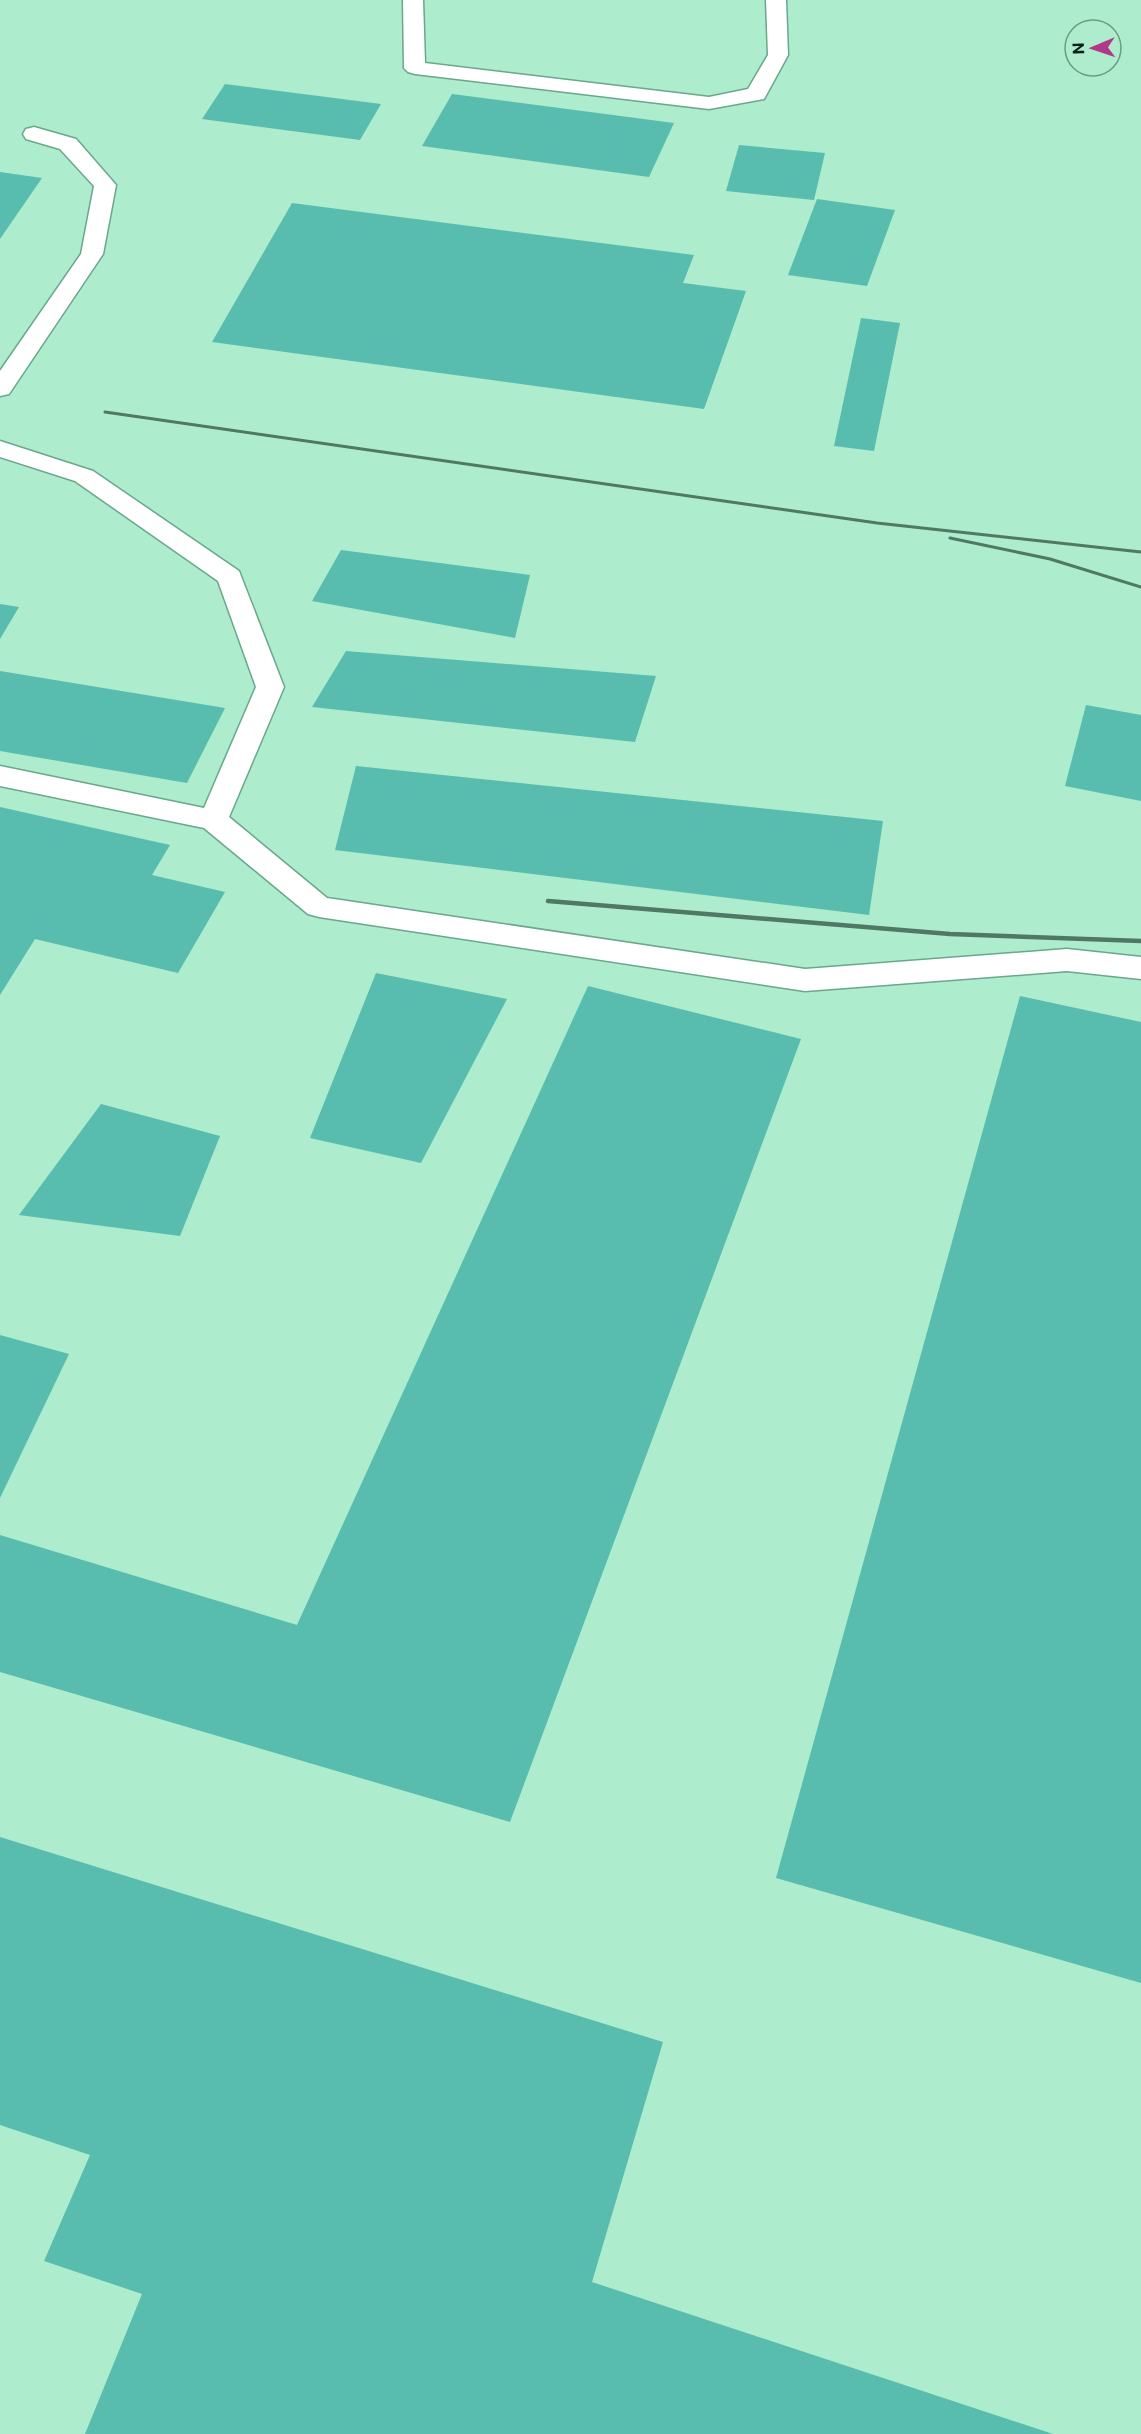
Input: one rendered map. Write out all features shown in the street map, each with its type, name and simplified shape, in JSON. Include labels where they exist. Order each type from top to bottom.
[{"type":"lane","points":[[414,0],[415,68],[709,103],[756,94],[778,55],[776,0]]},
{"type":"lane","points":[[0,389],[92,254],[105,185],[68,144],[34,134]]},
{"type":"lane","points":[[0,448],[84,476],[230,577],[270,687],[213,820]]},
{"type":"lane","points":[[0,776],[213,820],[319,907],[805,980],[1067,960],[1141,968]]},
{"type":"building","points":[[225,84],[381,104],[360,140],[202,119]]},
{"type":"building","points":[[452,94],[674,123],[649,177],[422,146]]},
{"type":"building","points":[[739,145],[825,153],[814,200],[726,191]]},
{"type":"building","points":[[0,172],[42,178],[0,239]]},
{"type":"building","points":[[817,199],[895,210],[867,286],[788,275]]},
{"type":"building","points":[[292,203],[694,255],[683,283],[746,291],[704,409],[212,342]]},
{"type":"building","points":[[861,318],[900,323],[874,451],[834,446]]},
{"type":"building","points":[[341,550],[530,575],[515,638],[312,601]]},
{"type":"building","points":[[0,604],[19,607],[0,639]]},
{"type":"building","points":[[346,651],[656,676],[635,742],[312,707]]},
{"type":"building","points":[[0,671],[225,708],[187,783],[0,751]]},
{"type":"building","points":[[1086,705],[1141,715],[1141,801],[1065,786]]},
{"type":"building","points":[[356,766],[883,821],[869,915],[335,850]]},
{"type":"building","points":[[0,807],[170,845],[152,875],[225,892],[178,973],[35,939],[0,995]]},
{"type":"building","points":[[376,973],[507,999],[421,1163],[310,1138]]},
{"type":"building","points":[[588,986],[801,1039],[510,1822],[0,1672],[0,1535],[297,1625]]},
{"type":"building","points":[[1020,996],[1141,1022],[1141,1983],[776,1878]]},
{"type":"building","points":[[101,1104],[220,1136],[180,1236],[19,1215]]},
{"type":"building","points":[[0,1335],[69,1354],[0,1498]]},
{"type":"building","points":[[0,1837],[663,2042],[592,2282],[1053,2434],[85,2434],[142,2294],[44,2261],[90,2155],[0,2125]]},
{"type":"railway","points":[[105,412],[877,523],[1141,552]]},
{"type":"railway","points":[[950,538],[1050,559],[1141,587]]},
{"type":"railway","points":[[548,901],[950,934],[1141,941]]}]
